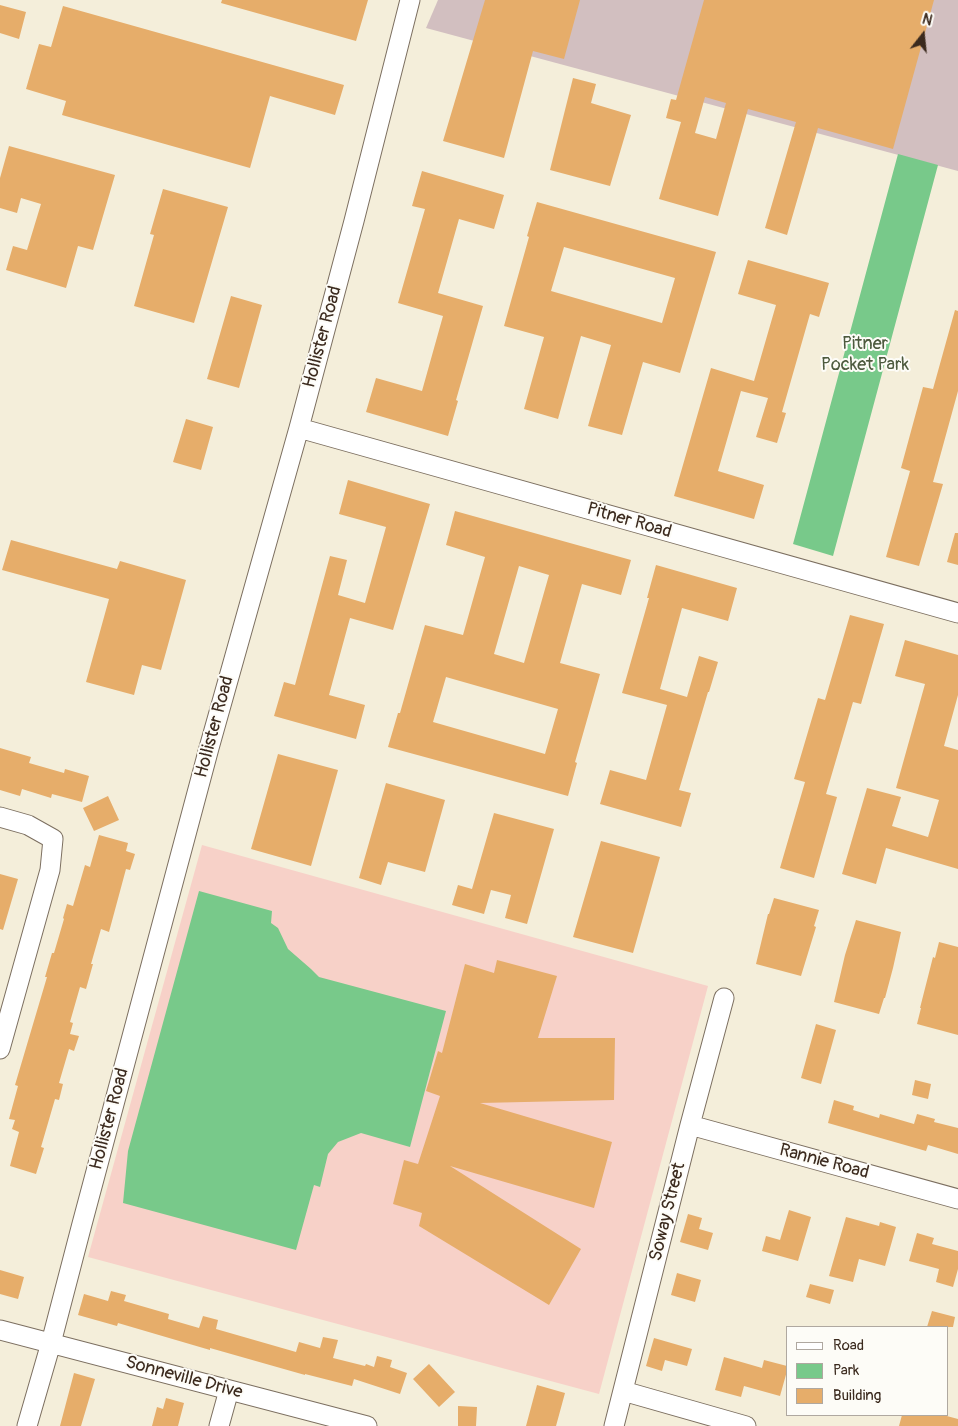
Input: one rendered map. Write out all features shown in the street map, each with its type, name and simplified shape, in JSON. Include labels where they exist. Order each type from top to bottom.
[{"type":"street","name":"Hollister Road","points":[[27,1426],[51,1343],[209,748],[299,428],[410,0]]},
{"type":"street","name":"Hollister Road","points":[[403,29],[415,0]]},
{"type":"street","name":"Pitner Road","points":[[299,428],[958,614]]},
{"type":"street","points":[[0,817],[28,825],[53,839],[50,870],[0,1049]]},
{"type":"street","name":"Soway Street","points":[[614,1426],[724,998]]},
{"type":"street","name":"Rannie Road","points":[[690,1125],[958,1199]]},
{"type":"street","name":"Sonneville Drive","points":[[0,1330],[367,1426]]},
{"type":"street","points":[[219,1426],[230,1390]]},
{"type":"street","points":[[623,1392],[746,1426]]},
{"type":"shaded area","points":[[438,0],[958,0],[958,171],[426,28]]},
{"type":"shaded area","points":[[202,845],[708,986],[599,1394],[88,1257]]},
{"type":"green space","name":"Pitner Pocket Park","points":[[898,154],[938,165],[833,556],[793,544]]},
{"type":"green space","points":[[199,891],[272,911],[271,923],[278,928],[288,949],[319,977],[446,1011],[410,1147],[361,1133],[338,1142],[328,1154],[320,1187],[314,1185],[296,1250],[123,1203],[128,1151]]},
{"type":"building","points":[[222,0],[368,0],[356,41],[221,3]]},
{"type":"building","points":[[485,0],[580,0],[564,59],[533,51],[504,158],[443,141]]},
{"type":"building","points":[[704,0],[934,0],[893,149],[818,128],[787,235],[765,228],[796,122],[748,109],[718,216],[659,199],[681,122],[666,118],[671,99],[676,100]],"holes":[[[705,97],[726,103],[716,139],[695,133]]]},
{"type":"building","points":[[0,5],[26,12],[19,39],[0,33]]},
{"type":"building","points":[[63,6],[344,85],[335,115],[270,96],[250,168],[62,115],[66,101],[26,89],[39,44],[51,47]]},
{"type":"building","points":[[573,78],[596,84],[591,103],[631,115],[610,186],[550,170]]},
{"type":"building","points":[[9,146],[115,175],[93,250],[78,246],[66,288],[6,270],[13,246],[27,250],[41,204],[21,198],[17,213],[0,208],[0,178]]},
{"type":"building","points":[[422,171],[504,195],[494,229],[459,219],[438,293],[483,306],[456,400],[458,401],[448,436],[366,412],[376,378],[422,391],[443,316],[398,303],[425,209],[412,206]]},
{"type":"building","points":[[163,189],[228,207],[194,323],[134,306],[154,235],[150,234]]},
{"type":"building","points":[[537,202],[716,252],[680,373],[643,362],[622,435],[588,426],[611,345],[581,336],[558,419],[524,409],[544,337],[504,326],[529,237],[527,236]],"holes":[[[564,247],[675,278],[662,323],[551,291]]]},
{"type":"building","points":[[748,260],[829,283],[819,317],[810,314],[782,412],[786,413],[777,443],[756,437],[768,398],[741,391],[718,471],[764,485],[754,519],[674,496],[711,368],[754,381],[776,305],[738,294]]},
{"type":"building","points":[[231,296],[262,305],[239,388],[207,379]]},
{"type":"building","points":[[955,310],[958,311],[958,391],[933,482],[943,484],[919,566],[886,557],[910,471],[901,468],[923,387],[933,389]]},
{"type":"building","points":[[186,419],[213,427],[201,470],[173,462]]},
{"type":"building","points":[[348,480],[430,504],[393,630],[350,618],[329,695],[365,705],[356,739],[274,716],[284,682],[295,685],[330,556],[347,560],[338,595],[365,603],[386,527],[339,514]]},
{"type":"building","points":[[455,511],[631,560],[621,595],[582,584],[560,663],[600,674],[575,762],[577,763],[568,796],[388,747],[398,713],[400,713],[425,625],[463,635],[485,557],[446,545]],"holes":[[[519,566],[549,575],[524,663],[494,654]],[[446,677],[558,709],[545,754],[433,722]]]},
{"type":"building","points":[[955,533],[958,533],[958,565],[947,562]]},
{"type":"building","points":[[11,540],[117,569],[120,561],[186,580],[161,670],[142,665],[134,695],[86,682],[109,599],[2,570]]},
{"type":"building","points":[[656,565],[737,588],[728,621],[682,608],[660,689],[687,697],[699,656],[718,662],[679,790],[691,793],[681,827],[600,804],[610,770],[646,780],[667,705],[622,693],[649,598],[647,598]]},
{"type":"building","points":[[850,615],[884,624],[861,704],[853,702],[826,794],[837,797],[814,878],[780,868],[805,782],[794,779],[818,698],[825,700]]},
{"type":"building","points":[[905,640],[958,655],[958,695],[944,746],[958,750],[958,869],[886,848],[876,884],[842,874],[867,788],[901,797],[892,826],[928,837],[939,800],[896,788],[925,684],[895,676]]},
{"type":"building","points":[[0,748],[31,757],[29,763],[64,773],[65,769],[89,776],[82,802],[52,794],[51,798],[22,789],[20,796],[0,790]]},
{"type":"building","points":[[278,754],[338,770],[311,866],[251,849]]},
{"type":"building","points":[[386,783],[445,800],[425,872],[388,862],[381,885],[359,878]]},
{"type":"building","points":[[108,796],[119,820],[94,831],[83,808]]},
{"type":"building","points":[[494,813],[554,829],[527,924],[505,918],[511,895],[491,890],[484,914],[452,905],[458,885],[472,889]]},
{"type":"building","points":[[99,835],[128,843],[126,851],[135,854],[130,870],[126,869],[109,932],[101,929],[86,989],[80,987],[70,1022],[73,1023],[70,1034],[79,1036],[74,1051],[69,1049],[59,1083],[63,1084],[59,1100],[55,1099],[41,1147],[44,1148],[36,1174],[10,1166],[19,1132],[12,1129],[15,1120],[9,1119],[18,1086],[15,1085],[67,904],[73,906],[85,865],[90,867]]},
{"type":"building","points":[[601,841],[660,857],[633,953],[573,937]]},
{"type":"building","points":[[0,874],[18,879],[3,930],[0,929]]},
{"type":"building","points":[[774,898],[819,910],[814,926],[816,927],[801,976],[756,964],[768,914]]},
{"type":"building","points":[[856,920],[901,932],[885,998],[879,1014],[834,1002],[845,955]]},
{"type":"building","points":[[939,942],[958,947],[958,1035],[917,1024],[933,957],[935,958]]},
{"type":"building","points":[[497,960],[557,976],[538,1038],[615,1038],[614,1100],[480,1103],[612,1142],[594,1208],[450,1166],[581,1249],[549,1305],[419,1226],[422,1213],[393,1204],[404,1160],[418,1164],[440,1096],[426,1091],[438,1051],[442,1053],[465,964],[494,973]]},
{"type":"building","points":[[816,1024],[836,1030],[821,1084],[801,1078]]},
{"type":"building","points":[[915,1080],[931,1084],[928,1099],[912,1095]]},
{"type":"building","points":[[834,1100],[854,1106],[853,1110],[879,1118],[880,1114],[914,1124],[917,1114],[935,1119],[934,1122],[958,1128],[958,1154],[928,1145],[926,1151],[828,1123]]},
{"type":"building","points":[[789,1210],[811,1217],[798,1261],[762,1251],[766,1236],[780,1240]]},
{"type":"building","points":[[688,1214],[702,1218],[699,1229],[713,1233],[708,1250],[680,1242]]},
{"type":"building","points":[[846,1217],[879,1226],[880,1222],[896,1227],[885,1266],[859,1259],[853,1282],[829,1276]]},
{"type":"building","points":[[917,1233],[934,1238],[932,1244],[958,1251],[958,1269],[953,1287],[936,1282],[939,1269],[909,1261]]},
{"type":"building","points":[[0,1270],[24,1277],[18,1299],[0,1294]]},
{"type":"building","points":[[677,1273],[701,1280],[695,1302],[671,1295]]},
{"type":"building","points":[[810,1284],[834,1290],[830,1304],[806,1297]]},
{"type":"building","points":[[111,1291],[126,1295],[124,1301],[169,1314],[168,1319],[199,1328],[203,1316],[218,1320],[216,1329],[296,1352],[299,1342],[320,1348],[323,1337],[338,1340],[333,1358],[374,1367],[377,1356],[392,1360],[390,1367],[407,1373],[400,1394],[354,1379],[352,1386],[305,1375],[210,1348],[210,1350],[118,1323],[117,1326],[78,1315],[84,1294],[108,1301]]},
{"type":"building","points":[[932,1311],[955,1317],[953,1327],[927,1326]]},
{"type":"building","points":[[654,1338],[692,1349],[687,1366],[665,1360],[662,1371],[646,1366]]},
{"type":"building","points":[[724,1357],[762,1368],[764,1360],[786,1366],[786,1375],[780,1396],[744,1386],[741,1397],[715,1390]]},
{"type":"building","points":[[429,1364],[455,1392],[439,1407],[413,1379]]},
{"type":"building","points":[[74,1373],[95,1379],[81,1426],[60,1426]]},
{"type":"building","points":[[537,1385],[565,1393],[556,1426],[526,1426]]},
{"type":"building","points":[[166,1398],[184,1403],[178,1426],[152,1426],[157,1407],[163,1409]]},
{"type":"building","points":[[458,1406],[477,1407],[476,1426],[458,1426]]},
{"type":"building","points":[[902,1416],[947,1416],[958,1419],[958,1426],[899,1426]]}]
